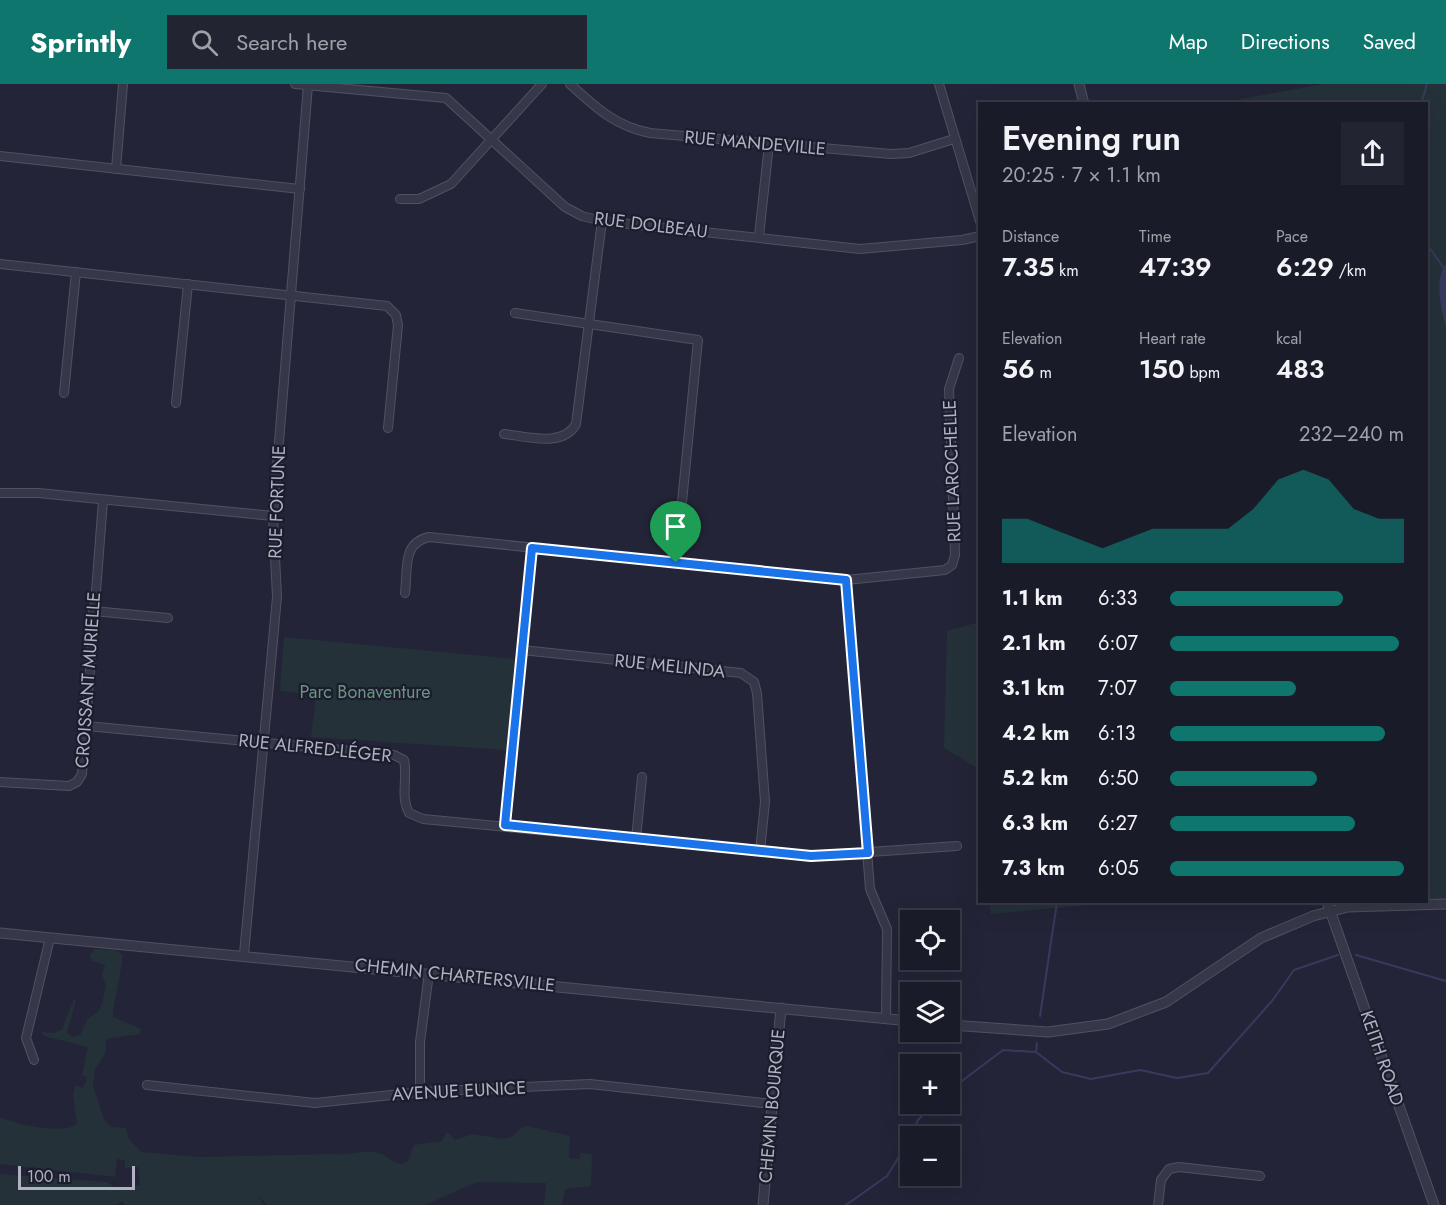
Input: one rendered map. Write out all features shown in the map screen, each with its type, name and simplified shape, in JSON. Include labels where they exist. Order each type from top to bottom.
[{"type":"street","points":[[116,169],[123,84]]},
{"type":"street","name":"RUE DOLBEAU","points":[[295,84],[446,98],[566,207],[582,216],[602,221],[759,236],[860,249],[942,243],[978,236]]},
{"type":"street","points":[[400,200],[419,199],[451,184],[542,84]]},
{"type":"street","name":"RUE MANDEVILLE","points":[[570,84],[609,118],[636,130],[891,154],[909,153],[954,139]]},
{"type":"street","points":[[939,84],[978,215]]},
{"type":"street","points":[[1078,84],[1083,102]]},
{"type":"street","name":"RUE FORTUNE","points":[[244,954],[277,597],[273,516],[289,295],[308,86]]},
{"type":"street","points":[[759,236],[769,144]]},
{"type":"street","points":[[0,156],[300,189]]},
{"type":"street","points":[[504,434],[557,439],[573,430],[578,418],[602,221]]},
{"type":"street","points":[[0,264],[382,305],[394,312],[398,325],[388,428]]},
{"type":"street","points":[[64,393],[76,272]]},
{"type":"street","points":[[176,403],[188,284]]},
{"type":"street","points":[[515,313],[698,340],[676,563]]},
{"type":"street","name":"RUE LAROCHELLE","points":[[405,593],[410,548],[416,540],[429,537],[846,580],[941,571],[952,566],[955,555],[949,390],[959,358]]},
{"type":"street","points":[[0,493],[38,493],[273,516]]},
{"type":"street","name":"CROISSANT MURIELLE","points":[[0,782],[62,787],[73,784],[83,770],[93,610],[103,500]]},
{"type":"street","points":[[505,825],[532,548]]},
{"type":"street","points":[[846,580],[870,889],[887,929],[886,1018]]},
{"type":"street","points":[[93,610],[168,618]]},
{"type":"street","name":"RUE MELINDA","points":[[522,650],[741,673],[750,678],[757,693],[765,802],[760,852]]},
{"type":"street","name":"RUE ALFRED-LÉGER","points":[[87,726],[394,755],[404,760],[407,773],[403,803],[409,813],[423,819],[505,825],[822,857],[957,846]]},
{"type":"street","points":[[636,839],[642,777]]},
{"type":"street","points":[[960,1026],[1055,1031],[1084,1029],[1119,1021],[1166,1002],[1261,938],[1328,906],[1446,904]]},
{"type":"street","name":"KEITH ROAD","points":[[1328,906],[1434,1205]]},
{"type":"street","name":"CHEMIN CHARTERSVILLE","points":[[0,933],[244,954],[900,1020]]},
{"type":"street","points":[[33,1060],[26,1038],[50,938]]},
{"type":"street","points":[[420,1092],[420,1042],[429,973]]},
{"type":"street","name":"CHEMIN BOURQUE","points":[[763,1205],[781,1008]]},
{"type":"street","name":"AVENUE EUNICE","points":[[147,1085],[315,1103],[420,1092],[590,1084],[772,1104]]},
{"type":"street","points":[[1158,1205],[1161,1180],[1169,1169],[1179,1167],[1260,1176]]},
{"type":"green space","points":[[1323,84],[1446,84],[1446,904],[1330,911],[1327,903],[1428,903],[1428,102],[1225,102]]},
{"type":"green space","points":[[978,623],[978,768],[944,748],[947,631]]},
{"type":"green space","name":"Parc Bonaventure","points":[[284,637],[515,659],[506,750],[311,737],[316,695],[280,691]]},
{"type":"green space","points":[[989,903],[1094,903],[1089,905],[991,914]]},
{"type":"green space","points":[[94,949],[114,950],[122,954],[113,1017],[141,1029],[140,1034],[106,1039],[106,1052],[95,1069],[93,1086],[104,1119],[111,1127],[126,1128],[129,1139],[141,1152],[197,1157],[369,1152],[381,1154],[400,1164],[408,1161],[414,1145],[442,1141],[447,1132],[455,1140],[473,1134],[503,1139],[513,1136],[520,1128],[527,1126],[570,1136],[569,1158],[579,1159],[581,1153],[592,1154],[591,1186],[565,1189],[562,1205],[544,1205],[546,1183],[477,1182],[425,1205],[267,1205],[257,1194],[264,1205],[124,1205],[123,1201],[116,1205],[0,1205],[0,1174],[107,1182],[119,1190],[140,1185],[138,1167],[125,1168],[125,1160],[117,1159],[115,1177],[0,1164],[0,1117],[17,1123],[52,1129],[63,1129],[77,1123],[73,1097],[75,1085],[83,1088],[87,1078],[82,1075],[88,1047],[44,1036],[42,1032],[54,1033],[62,1029],[74,999],[76,1000],[67,1033],[73,1037],[80,1035],[88,1018],[97,1013],[102,1004],[106,986],[102,975],[105,965],[92,961],[90,956]]},
{"type":"water","points":[[1446,264],[1446,326],[1439,286],[1442,270]]},
{"type":"waterway","points":[[1422,102],[1427,84]]},
{"type":"waterway","points":[[1428,246],[1443,267]]},
{"type":"waterway","points":[[1040,1016],[1057,903]]},
{"type":"waterway","points":[[960,1082],[1003,1050],[1036,1052],[1062,1072],[1091,1079],[1140,1070],[1177,1078],[1208,1073],[1272,1001],[1294,970],[1338,955]]},
{"type":"waterway","points":[[1356,955],[1446,981]]},
{"type":"waterway","points":[[1036,1052],[1037,1043]]},
{"type":"waterway","points":[[916,1126],[924,1114]]},
{"type":"waterway","points":[[846,1205],[887,1176],[900,1155]]},
{"type":"route","points":[[532,548],[676,563],[846,580],[868,853],[811,856],[505,825],[532,548]]}]
